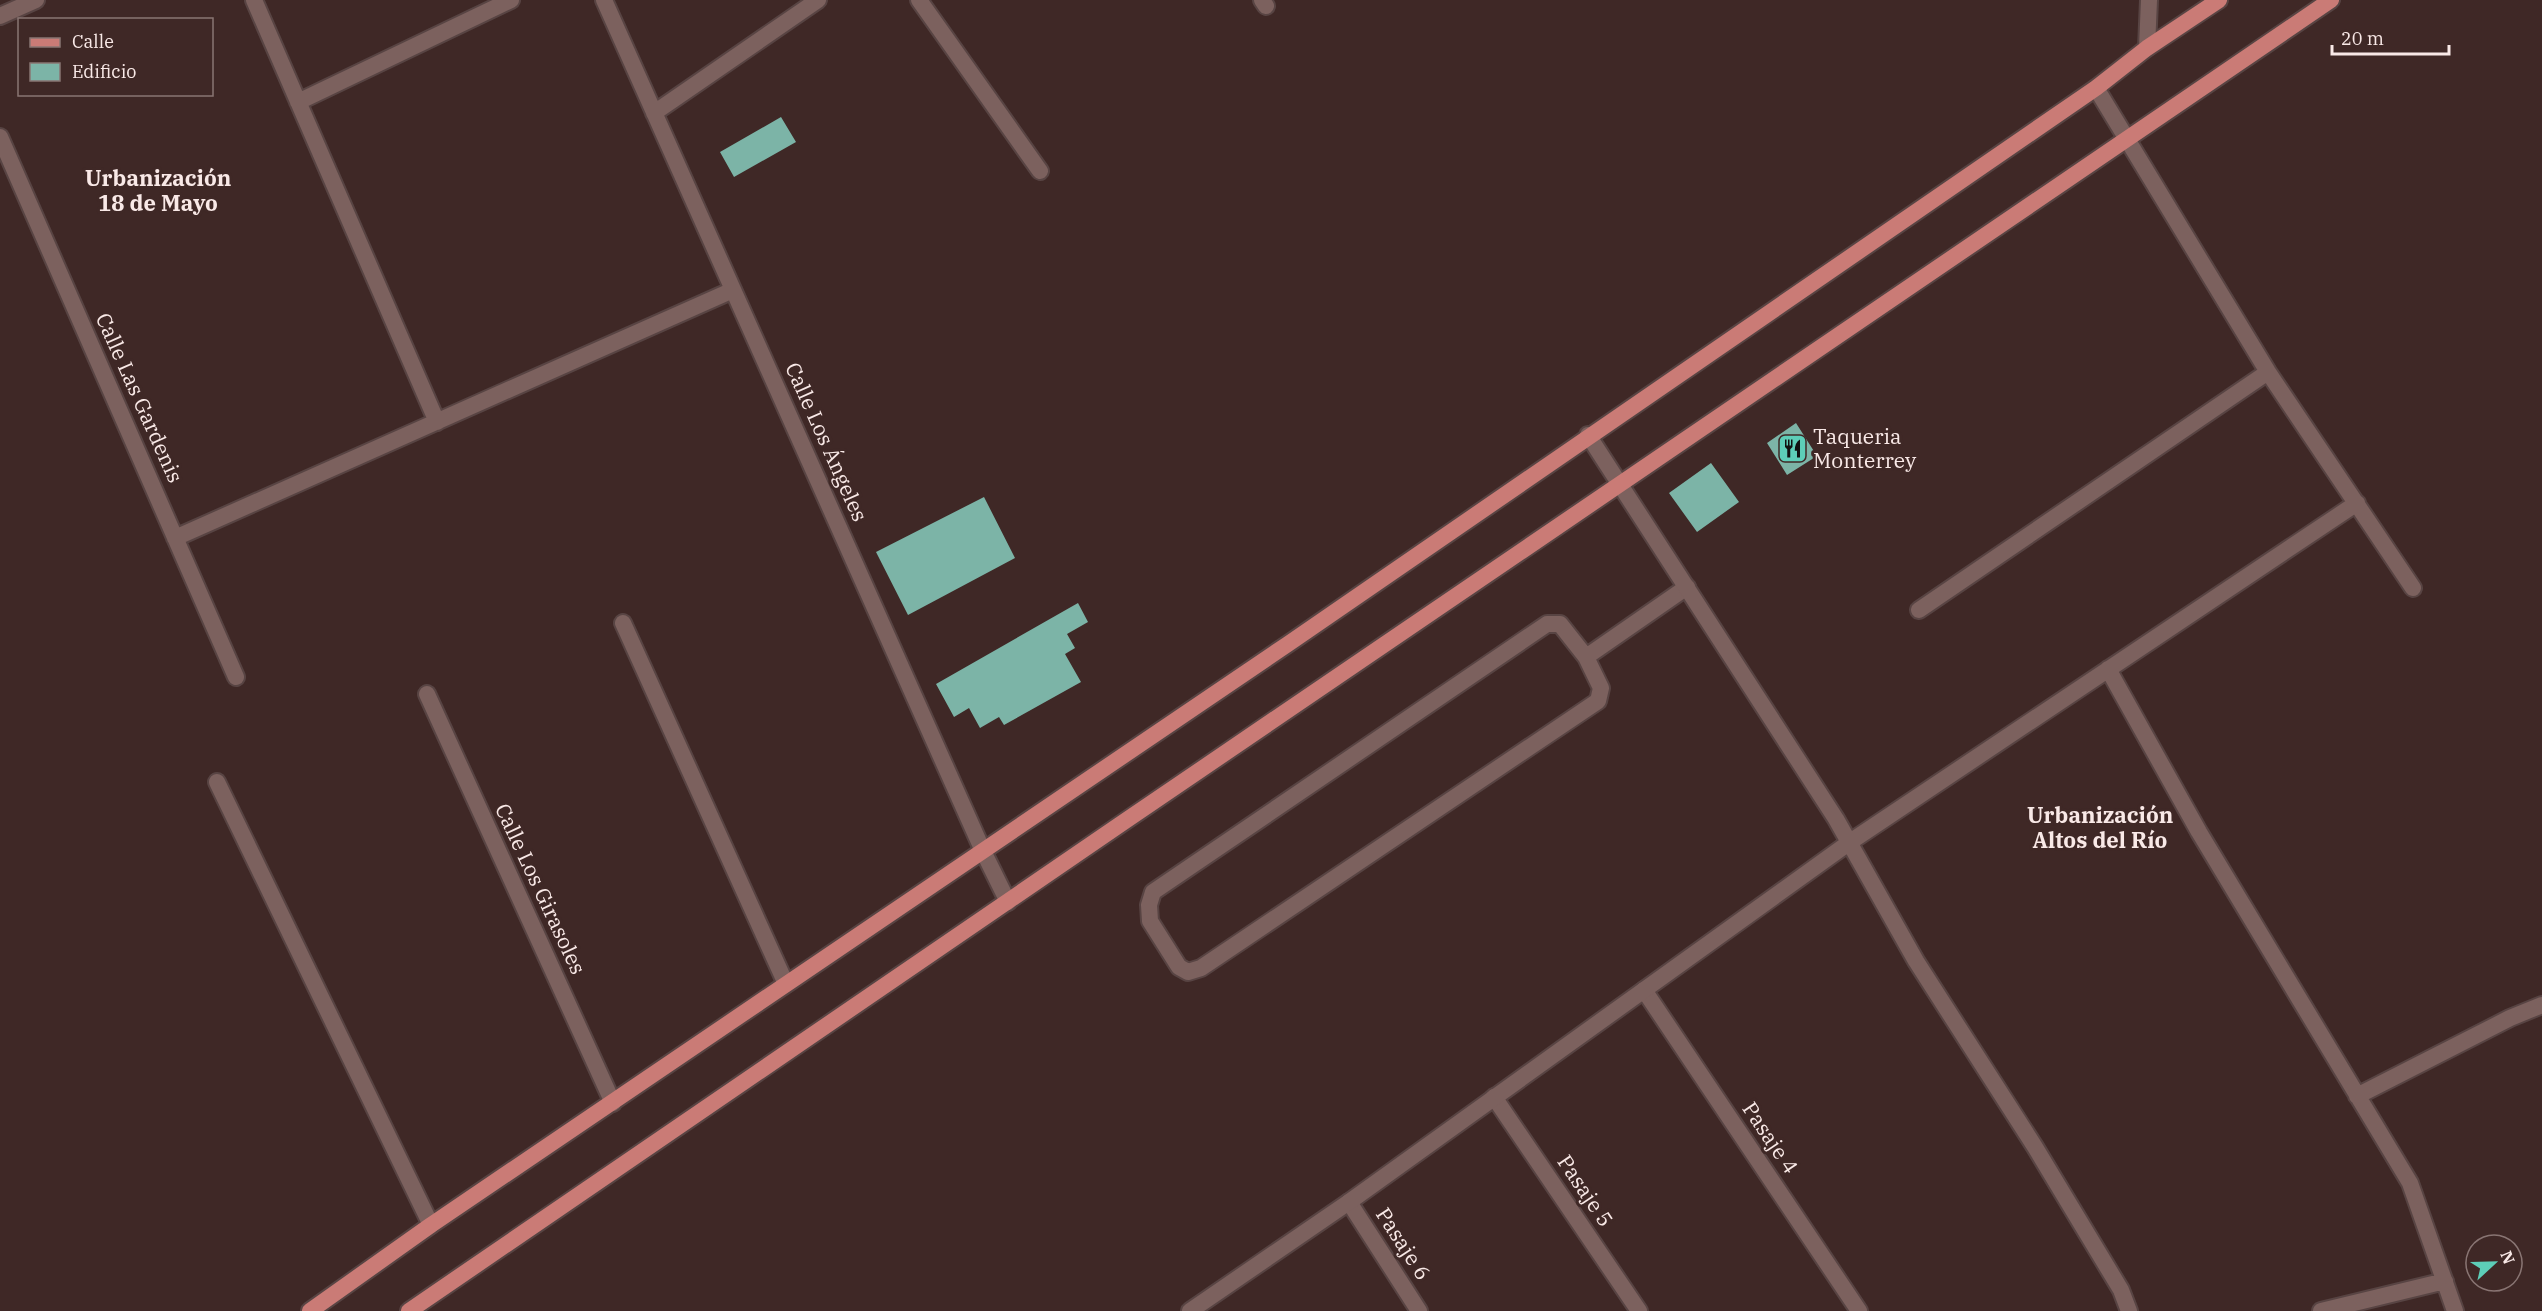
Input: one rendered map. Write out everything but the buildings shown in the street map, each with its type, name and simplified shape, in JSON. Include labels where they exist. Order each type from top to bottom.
[{"type":"main road","points":[[310,1311],[2096,87],[2147,48],[2219,0]]},
{"type":"main road","points":[[409,1311],[710,1102],[1621,486],[2331,0]]},
{"type":"street","points":[[0,16],[36,0]]},
{"type":"street","points":[[254,0],[437,422]]},
{"type":"street","points":[[298,102],[511,0]]},
{"type":"street","name":"Calle Los Ángeles","points":[[604,0],[983,851],[1008,902]]},
{"type":"street","points":[[654,113],[818,0]]},
{"type":"street","points":[[919,0],[1040,171]]},
{"type":"street","points":[[2147,48],[2149,0]]},
{"type":"street","points":[[2096,87],[2268,372],[2413,588]]},
{"type":"street","name":"Calle Las Gardenis","points":[[0,137],[236,677]]},
{"type":"street","points":[[175,538],[733,290]]},
{"type":"street","points":[[1919,610],[2268,372]]},
{"type":"street","points":[[1588,435],[1850,842],[1916,961],[2035,1147],[2121,1290],[2129,1311]]},
{"type":"street","points":[[1190,1311],[1349,1202],[1850,842],[2357,503]]},
{"type":"street","points":[[1586,657],[1687,587]]},
{"type":"street","points":[[623,622],[786,984]]},
{"type":"street","points":[[1547,624],[1560,624],[1586,657],[1601,688],[1598,701],[1201,968],[1188,972],[1179,967],[1150,921],[1149,905],[1153,892],[1547,624]]},
{"type":"street","points":[[2108,669],[2199,832],[2410,1183],[2455,1311]]},
{"type":"street","name":"Calle Los Girasoles","points":[[427,694],[613,1103]]},
{"type":"street","points":[[217,782],[431,1226]]},
{"type":"street","name":"Pasaje 4","points":[[1644,990],[1859,1311]]},
{"type":"street","points":[[2357,1096],[2510,1018],[2542,1005]]},
{"type":"street","name":"Pasaje 5","points":[[1494,1097],[1638,1311]]},
{"type":"street","name":"Pasaje 6","points":[[1349,1202],[1419,1311]]},
{"type":"street","points":[[2321,1311],[2445,1281]]},
{"type":"place","name":"Taqueria Monterrey","points":[[1792,449]]},
{"type":"district","name":"Urbanización 18 de Mayo","points":[[158,190]]},
{"type":"district","name":"Urbanización Altos del Río","points":[[2100,828]]}]
